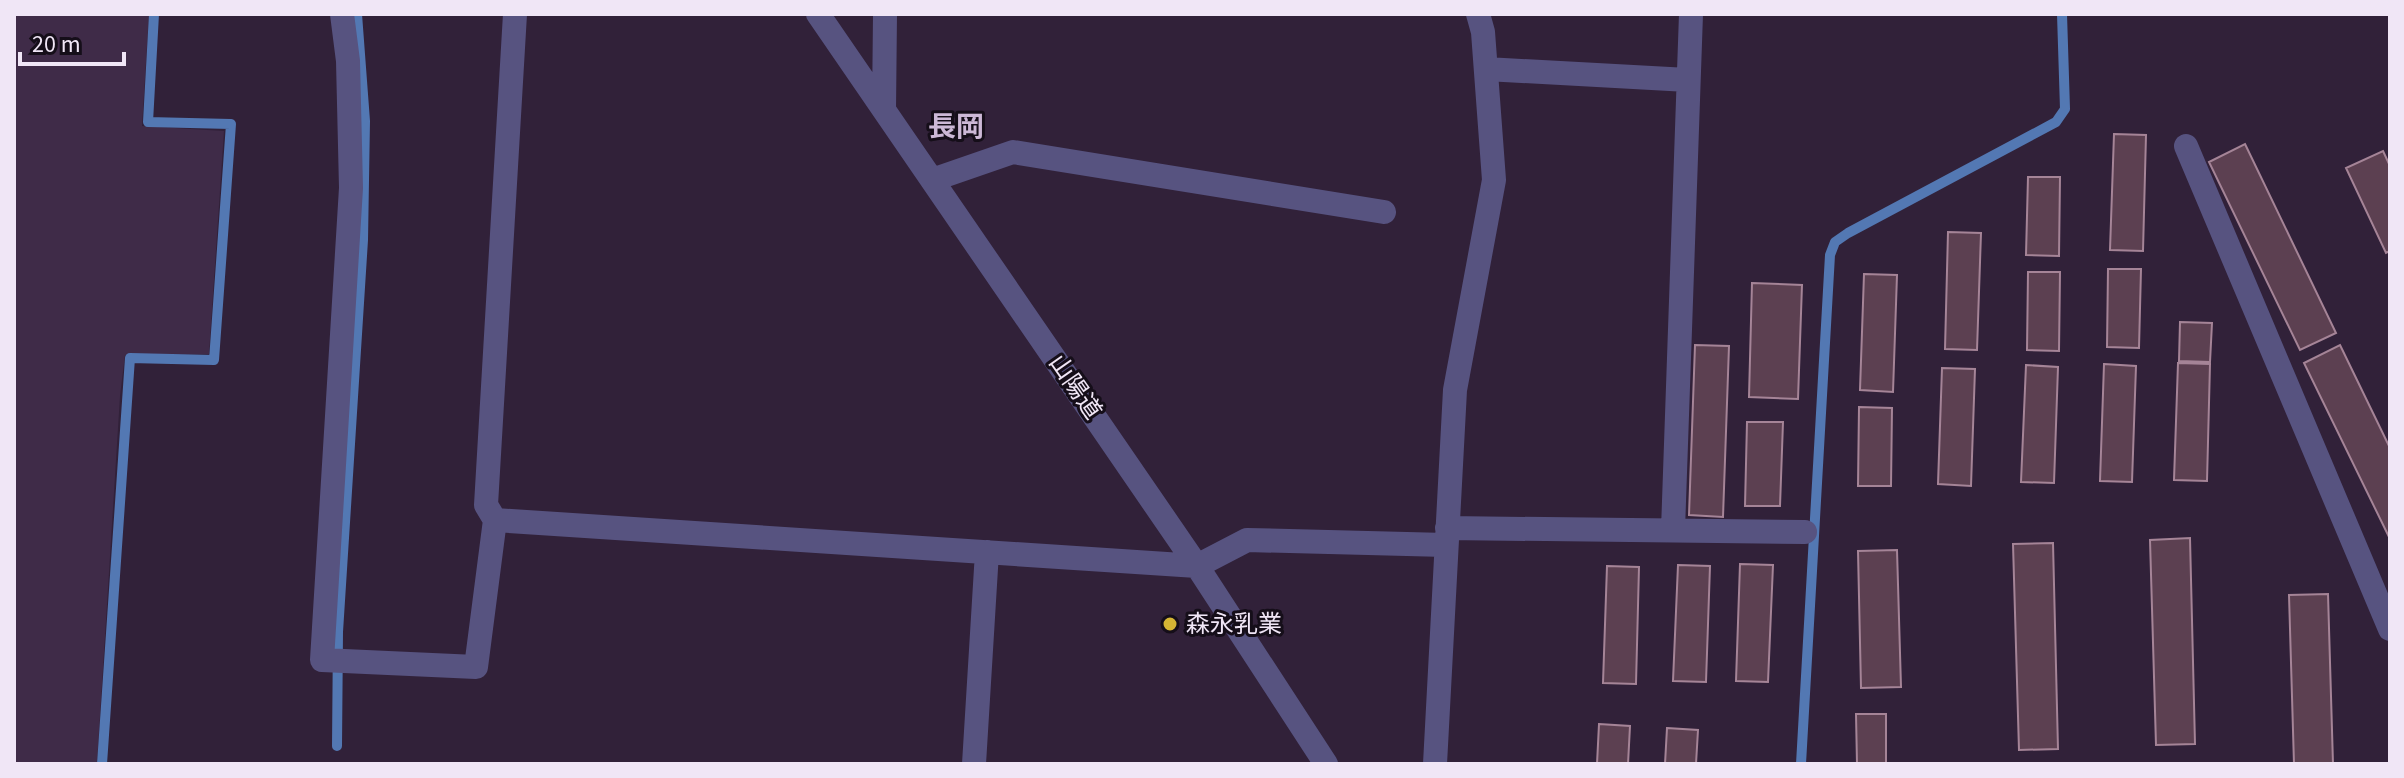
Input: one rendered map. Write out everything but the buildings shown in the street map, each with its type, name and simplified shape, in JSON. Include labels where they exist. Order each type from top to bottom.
[{"type":"street","points":[[342,14],[348,61],[351,188],[322,660],[476,667],[495,520],[486,505],[515,14]]},
{"type":"street","name":"山陽道","points":[[818,14],[1197,566],[1326,764]]},
{"type":"street","points":[[884,110],[885,14]]},
{"type":"street","points":[[1435,764],[1455,390],[1494,180],[1483,32],[1478,14]]},
{"type":"street","points":[[1673,530],[1691,14]]},
{"type":"street","points":[[1486,69],[1688,80]]},
{"type":"street","points":[[2186,146],[2390,629]]},
{"type":"street","points":[[932,180],[1013,152],[1384,212]]},
{"type":"street","points":[[495,520],[1197,566],[1247,540],[1673,530],[1805,532]]},
{"type":"street","points":[[974,764],[987,552]]},
{"type":"shaded area","points":[[14,14],[149,14],[142,126],[224,131],[209,354],[125,355],[97,764],[14,764]]},
{"type":"waterway","points":[[102,764],[130,358],[214,360],[231,124],[148,122],[154,14]]},
{"type":"waterway","points":[[337,746],[338,632],[363,240],[365,121],[357,14]]},
{"type":"waterway","points":[[1801,764],[1830,255],[1835,242],[1848,233],[2056,122],[2065,109],[2062,14]]},
{"type":"place","name":"森永乳業","points":[[1170,624]]},
{"type":"district","name":"長岡","points":[[956,127]]}]
